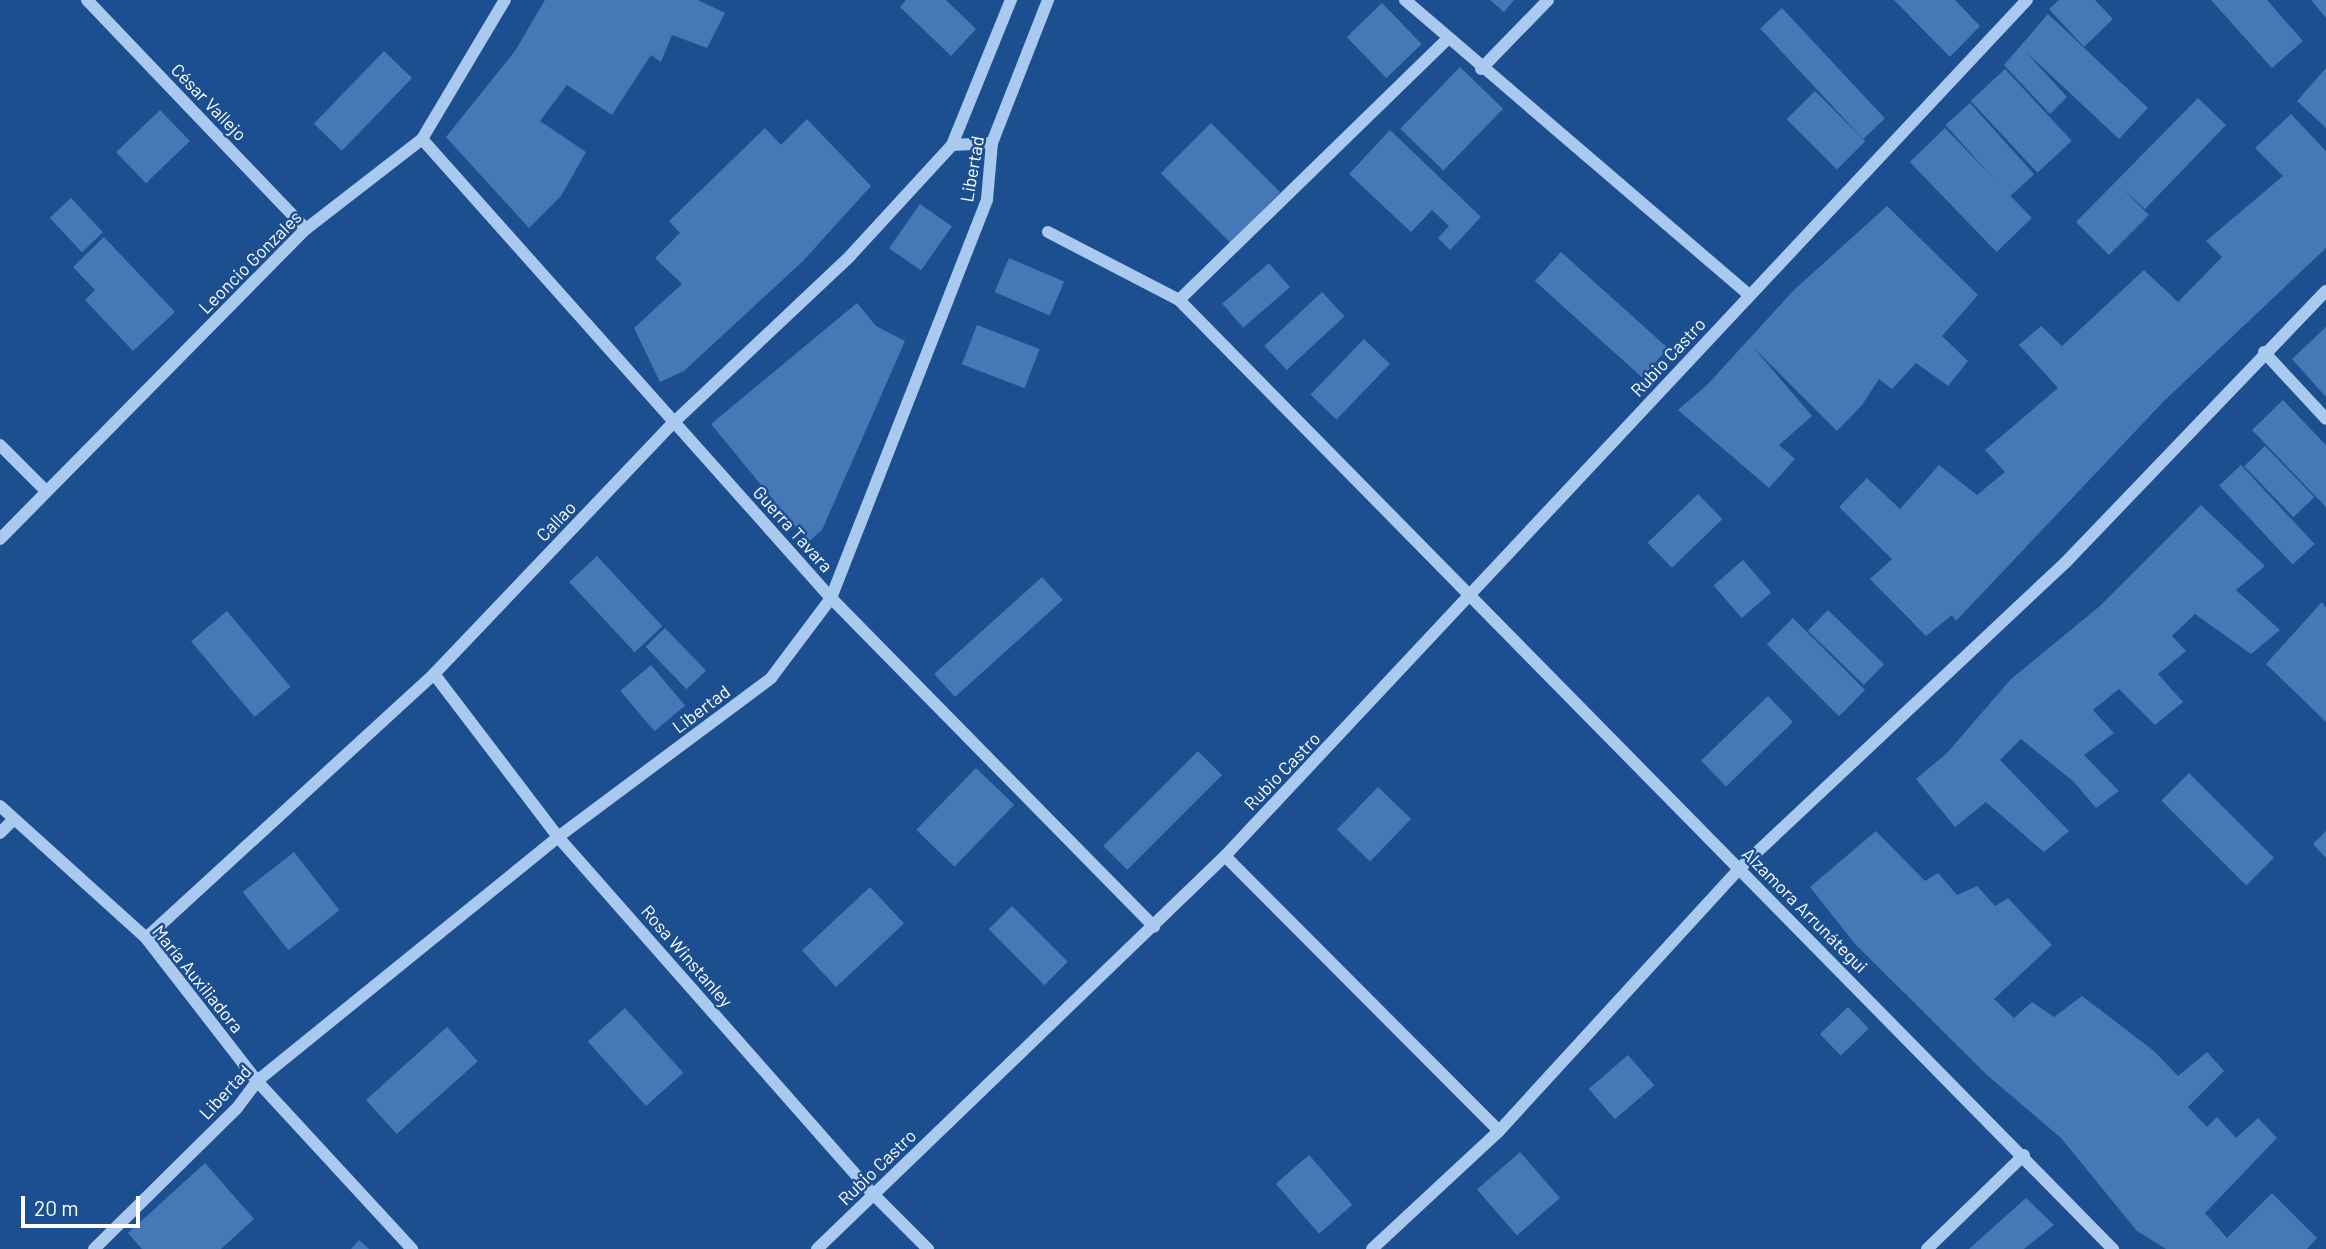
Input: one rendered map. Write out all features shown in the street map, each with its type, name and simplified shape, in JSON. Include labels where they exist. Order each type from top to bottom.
[{"type":"street","name":"César Vallejo","points":[[87,0],[306,229]]},
{"type":"street","name":"Leoncio Gonzales","points":[[0,539],[306,229],[422,139],[505,0]]},
{"type":"street","name":"Callao","points":[[146,938],[434,674],[673,423],[850,257],[952,145],[1012,0]]},
{"type":"street","name":"Libertad","points":[[94,1249],[237,1108],[257,1081],[558,837],[771,678],[831,598],[987,199],[992,143],[1048,0]]},
{"type":"street","points":[[1405,0],[1481,69],[1749,295]]},
{"type":"street","points":[[1481,69],[1548,0]]},
{"type":"street","name":"Rubio Castro","points":[[817,1249],[1226,856],[1473,596],[1749,295],[2027,0]]},
{"type":"street","points":[[1179,300],[1448,38]]},
{"type":"street","name":"Guerra Tavara","points":[[422,139],[831,598],[1154,927]]},
{"type":"street","points":[[952,145],[992,143]]},
{"type":"street","name":"Alzamora Arrunátegui","points":[[1048,232],[1179,300],[2024,1155],[2113,1249]]},
{"type":"street","points":[[1372,1249],[1499,1132],[1740,869],[2065,563],[2264,352],[2326,291]]},
{"type":"street","points":[[2264,352],[2326,419]]},
{"type":"street","points":[[0,445],[46,491]]},
{"type":"street","name":"Rosa Winstanley","points":[[434,674],[558,837],[873,1194],[928,1249]]},
{"type":"street","name":"María Auxiliadora","points":[[0,806],[146,938],[257,1081],[412,1249]]},
{"type":"street","points":[[0,833],[13,820]]},
{"type":"street","points":[[1226,856],[1499,1132]]},
{"type":"street","points":[[1927,1249],[2024,1155]]},
{"type":"building","points":[[545,0],[698,0],[725,13],[707,48],[672,35],[661,62],[651,55],[612,115],[567,85],[540,121],[586,152],[561,196],[529,228],[446,137],[515,51]]},
{"type":"building","points":[[906,0],[946,0],[976,29],[951,56],[900,7]]},
{"type":"building","points":[[1490,0],[1514,0],[1504,12]]},
{"type":"building","points":[[1894,0],[1955,0],[1980,26],[1950,57]]},
{"type":"building","points":[[2059,0],[2095,0],[2113,19],[2084,47],[2049,9]]},
{"type":"building","points":[[2211,0],[2267,0],[2303,41],[2272,68]]},
{"type":"building","points":[[2311,0],[2326,0],[2326,18]]},
{"type":"building","points":[[1382,3],[1422,44],[1386,78],[1347,37]]},
{"type":"building","points":[[1782,8],[1885,118],[1863,139],[1760,28]]},
{"type":"building","points":[[2048,14],[2148,108],[2119,139],[2025,51],[2067,97],[2050,114],[2004,65]]},
{"type":"building","points":[[384,51],[412,78],[342,151],[314,124]]},
{"type":"building","points":[[1460,67],[1503,109],[1443,171],[1400,129]]},
{"type":"building","points":[[2326,68],[2326,128],[2297,101]]},
{"type":"building","points":[[2005,69],[2072,141],[2037,173],[1971,101]]},
{"type":"building","points":[[1815,91],[1865,141],[1837,169],[1787,119]]},
{"type":"building","points":[[2198,98],[2226,125],[2145,209],[2122,188],[2149,215],[2109,255],[2076,222]]},
{"type":"building","points":[[1970,103],[2034,174],[2010,196],[1945,125]]},
{"type":"building","points":[[160,110],[190,141],[146,183],[116,152]]},
{"type":"building","points":[[2291,114],[2326,151],[2326,248],[2164,401],[1956,621],[1952,615],[1926,636],[1870,579],[1892,559],[1839,507],[1867,478],[1900,509],[1939,465],[1977,495],[2005,472],[1985,450],[2058,388],[2019,345],[2041,326],[2062,346],[2144,270],[2178,302],[2222,257],[2206,241],[2283,176],[2255,148]]},
{"type":"building","points":[[807,119],[871,186],[803,261],[684,371],[660,382],[634,328],[682,284],[655,258],[680,233],[669,221],[765,128],[781,145]]},
{"type":"building","points":[[1211,123],[1280,192],[1230,243],[1161,173]]},
{"type":"building","points":[[1945,128],[2032,218],[1997,252],[1910,162]]},
{"type":"building","points":[[1390,130],[1481,217],[1450,250],[1438,238],[1449,226],[1432,210],[1411,232],[1349,174]]},
{"type":"building","points":[[71,198],[103,232],[82,252],[50,218]]},
{"type":"building","points":[[920,204],[952,226],[921,271],[889,248]]},
{"type":"building","points":[[1887,206],[1978,295],[1942,336],[1968,361],[1948,386],[1916,363],[1892,389],[1879,379],[1862,405],[1837,431],[1753,347],[1812,416],[1779,445],[1795,459],[1769,488],[1678,410],[1707,385],[1794,290]]},
{"type":"building","points":[[104,237],[175,312],[133,351],[85,300],[95,290],[73,267]]},
{"type":"building","points":[[1561,252],[1668,348],[1642,377],[1535,281]]},
{"type":"building","points":[[1009,258],[1064,281],[1050,316],[995,292]]},
{"type":"building","points":[[1269,263],[1290,287],[1243,328],[1222,304]]},
{"type":"building","points":[[1322,292],[1345,316],[1287,370],[1264,346]]},
{"type":"building","points":[[857,303],[876,326],[905,341],[822,530],[808,542],[711,424]]},
{"type":"building","points":[[977,325],[1040,349],[1024,388],[962,364]]},
{"type":"building","points":[[2326,327],[2326,397],[2292,359]]},
{"type":"building","points":[[1364,339],[1390,364],[1336,419],[1311,394]]},
{"type":"building","points":[[2283,400],[2326,445],[2326,507],[2252,430]]},
{"type":"building","points":[[2265,446],[2314,497],[2293,517],[2244,466]]},
{"type":"building","points":[[2241,465],[2315,544],[2293,564],[2219,485]]},
{"type":"building","points":[[1698,494],[1722,519],[1672,568],[1648,543]]},
{"type":"building","points":[[2201,505],[2265,566],[2236,590],[2280,630],[2251,654],[2195,614],[2172,636],[2186,651],[2158,674],[2183,702],[2155,725],[2119,689],[2093,710],[2114,733],[2084,755],[2119,791],[2096,808],[2074,782],[2021,739],[2000,760],[2069,831],[2044,852],[1986,802],[1955,827],[1916,779],[1947,753],[2011,679],[2100,606]]},
{"type":"building","points":[[597,556],[662,626],[635,652],[569,582]]},
{"type":"building","points":[[1743,560],[1771,592],[1742,618],[1714,586]]},
{"type":"building","points":[[1042,577],[1063,600],[955,697],[934,674]]},
{"type":"building","points":[[2322,602],[2326,608],[2326,722],[2266,664]]},
{"type":"building","points":[[1828,610],[1884,664],[1864,685],[1808,631]]},
{"type":"building","points":[[227,611],[291,687],[255,717],[191,641]]},
{"type":"building","points":[[1793,618],[1865,690],[1839,716],[1767,644]]},
{"type":"building","points":[[665,628],[706,670],[687,689],[646,647]]},
{"type":"building","points":[[651,665],[685,706],[654,731],[620,691]]},
{"type":"building","points":[[1768,696],[1793,722],[1726,786],[1701,761]]},
{"type":"building","points":[[1198,751],[1222,775],[1127,870],[1103,846]]},
{"type":"building","points":[[976,768],[1014,805],[954,867],[916,830]]},
{"type":"building","points":[[2189,773],[2274,858],[2246,885],[2161,801]]},
{"type":"building","points":[[1378,787],[1411,819],[1370,861],[1337,829]]},
{"type":"building","points":[[1876,831],[1925,881],[1938,873],[1957,895],[1977,886],[1995,906],[2008,898],[2052,945],[1994,999],[2014,1018],[2032,1002],[2054,1017],[2082,996],[2154,1051],[2178,1076],[2207,1052],[2224,1071],[2188,1107],[2207,1127],[2217,1117],[2236,1138],[2258,1118],[2277,1138],[2205,1213],[2227,1238],[2272,1193],[2317,1238],[2307,1249],[2166,1249],[2137,1231],[2061,1138],[1987,1075],[1855,944],[1810,887]]},
{"type":"building","points":[[2326,831],[2326,858],[2313,844]]},
{"type":"building","points":[[294,852],[340,910],[288,950],[243,892]]},
{"type":"building","points":[[870,887],[904,924],[836,987],[802,950]]},
{"type":"building","points":[[1012,906],[1068,962],[1045,985],[989,929]]},
{"type":"building","points":[[1848,1007],[1869,1029],[1841,1056],[1820,1034]]},
{"type":"building","points":[[625,1008],[683,1073],[646,1106],[588,1041]]},
{"type":"building","points":[[447,1027],[478,1061],[397,1134],[366,1100]]},
{"type":"building","points":[[1628,1055],[1654,1085],[1615,1119],[1589,1089]]},
{"type":"building","points":[[1520,1152],[1560,1198],[1517,1235],[1477,1189]]},
{"type":"building","points":[[1309,1155],[1352,1205],[1319,1234],[1276,1184]]},
{"type":"building","points":[[205,1163],[254,1219],[221,1249],[142,1249],[128,1233]]},
{"type":"building","points":[[2026,1198],[2054,1225],[2024,1249],[1969,1249]]},
{"type":"building","points":[[359,1240],[369,1249],[351,1249]]}]
